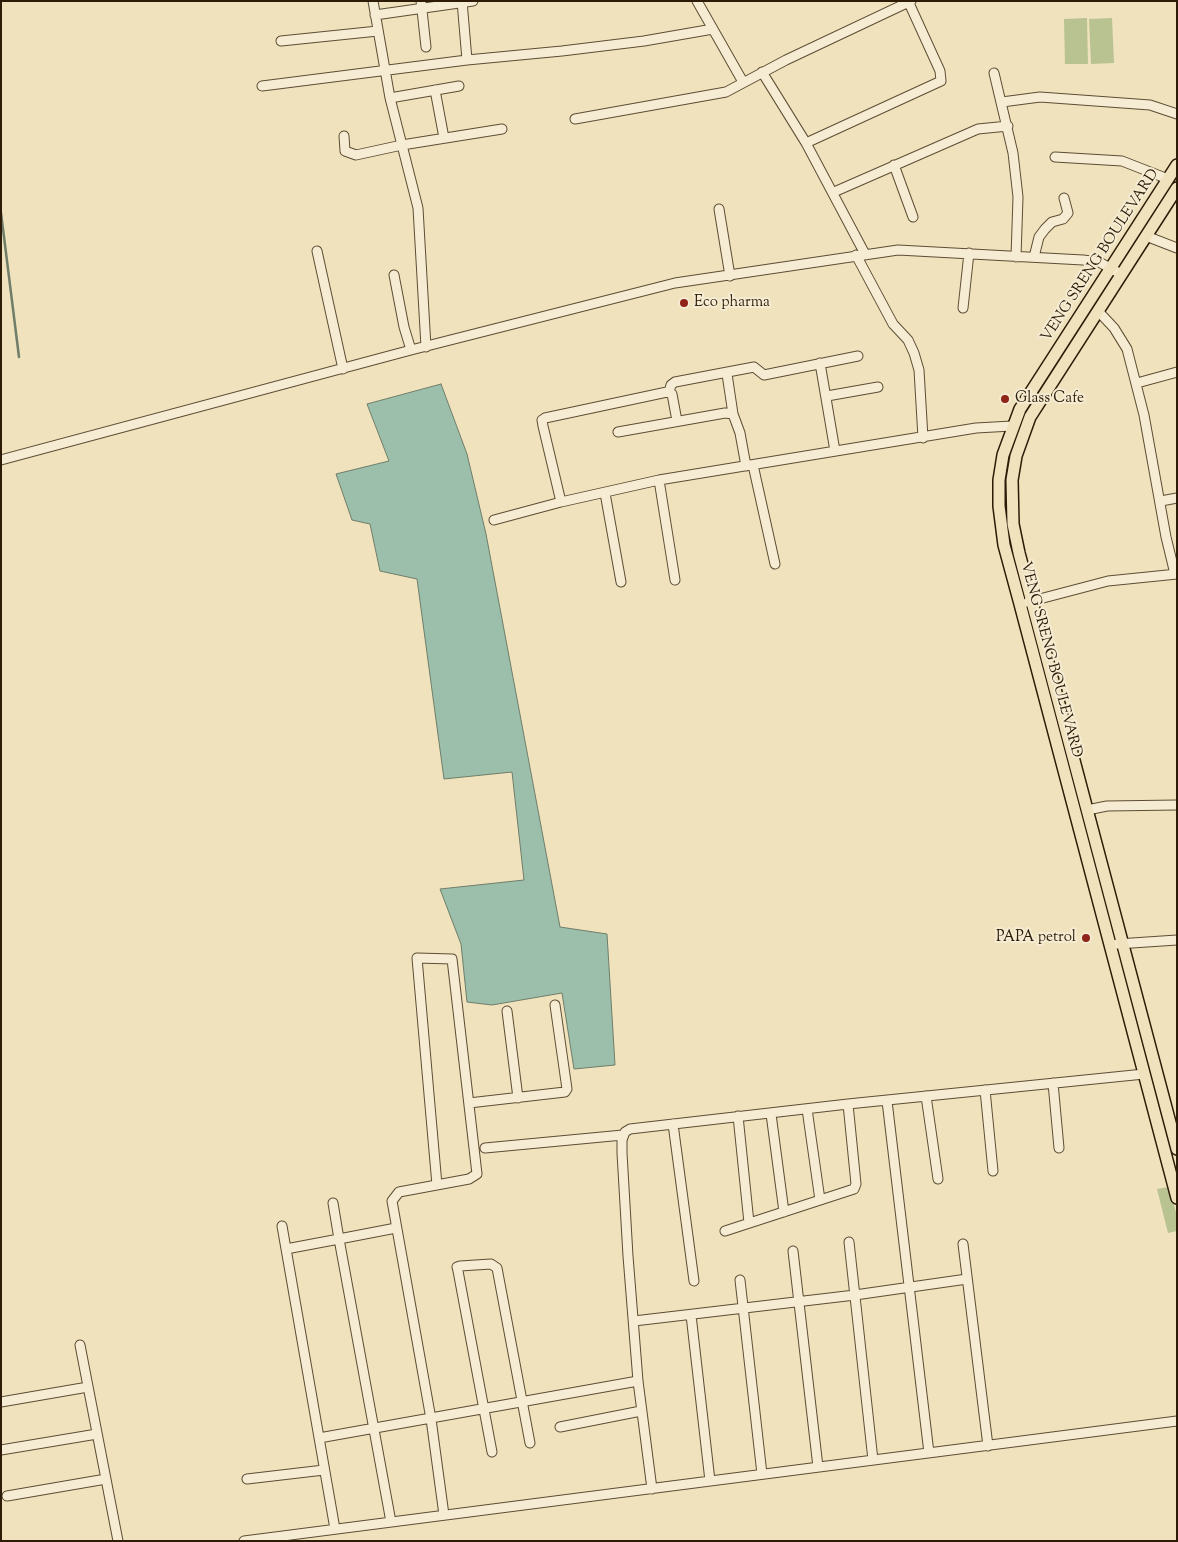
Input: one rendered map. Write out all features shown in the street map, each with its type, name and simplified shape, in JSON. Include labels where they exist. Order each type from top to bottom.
[{"type":"main road","name":"VENG SRENG BOULEVARD","points":[[1177,165],[1020,409],[1012,426],[999,480],[999,506],[1004,545],[1177,1198]]},
{"type":"main road","name":"VENG SRENG BOULEVARD","points":[[1176,1146],[1031,601],[1013,524],[1012,480],[1016,456],[1030,417],[1177,188]]},
{"type":"main road","points":[[1163,1147],[1176,1146]]},
{"type":"street","points":[[374,1],[390,98],[418,208],[426,347]]},
{"type":"street","points":[[375,15],[421,5],[473,1]]},
{"type":"street","points":[[697,1],[744,82]]},
{"type":"street","points":[[462,2],[467,60]]},
{"type":"street","points":[[575,119],[726,92],[762,72],[910,2],[940,71],[941,81],[806,143]]},
{"type":"street","points":[[421,5],[426,47]]},
{"type":"street","points":[[262,86],[467,60],[580,49],[713,29]]},
{"type":"street","points":[[281,41],[378,31]]},
{"type":"street","points":[[762,72],[834,192],[892,324],[908,340],[914,353],[919,370],[923,438]]},
{"type":"street","points":[[994,73],[1008,126],[1018,198],[1016,257]]},
{"type":"street","points":[[390,98],[459,86]]},
{"type":"street","points":[[435,90],[444,138]]},
{"type":"street","points":[[1002,102],[1040,98],[1150,105],[1177,114]]},
{"type":"street","points":[[834,192],[978,129],[1008,126]]},
{"type":"street","points":[[344,136],[345,152],[350,155],[356,155],[402,145],[502,129]]},
{"type":"street","points":[[1055,157],[1122,161],[1168,180]]},
{"type":"street","points":[[894,165],[913,217]]},
{"type":"street","points":[[1034,257],[1039,237],[1045,228],[1052,222],[1063,219],[1068,213],[1064,198]]},
{"type":"street","points":[[719,209],[730,276]]},
{"type":"street","points":[[1146,236],[1177,248]]},
{"type":"street","points":[[317,250],[343,369]]},
{"type":"street","points":[[1,460],[410,350],[675,283],[730,276],[860,254],[898,250],[1083,260],[1098,262],[1111,267],[1121,274]]},
{"type":"street","points":[[963,308],[969,253]]},
{"type":"street","points":[[394,275],[410,350]]},
{"type":"street","points":[[1020,604],[1108,582],[1176,574],[1166,537],[1161,501],[1137,384],[1122,339],[1098,312]]},
{"type":"street","points":[[677,421],[672,394],[669,392],[670,385],[675,382],[727,374],[754,367],[764,375],[858,356]]},
{"type":"street","points":[[820,363],[835,451]]},
{"type":"street","points":[[1137,384],[1177,372]]},
{"type":"street","points":[[727,374],[733,414],[740,433],[775,564]]},
{"type":"street","points":[[827,396],[878,387]]},
{"type":"street","points":[[561,502],[542,420],[669,392]]},
{"type":"street","points":[[618,432],[677,421],[733,414]]},
{"type":"street","points":[[494,520],[561,502],[659,480],[984,427],[1012,426]]},
{"type":"street","points":[[659,480],[675,580]]},
{"type":"street","points":[[605,492],[621,582]]},
{"type":"street","points":[[1161,501],[1177,498]]},
{"type":"street","points":[[1087,810],[1107,806],[1177,805]]},
{"type":"street","points":[[1110,946],[1122,943],[1177,940]]},
{"type":"street","points":[[437,1185],[417,958],[452,959],[477,1174],[474,1178],[437,1185],[399,1192],[392,1200],[431,1418],[444,1515]]},
{"type":"street","points":[[469,1103],[565,1092],[567,1090],[555,1005]]},
{"type":"street","points":[[506,1011],[518,1098]]},
{"type":"street","points":[[485,1148],[623,1135],[630,1129],[738,1116],[1144,1074]]},
{"type":"street","points":[[1053,1083],[1059,1148]]},
{"type":"street","points":[[985,1090],[993,1171]]},
{"type":"street","points":[[926,1096],[938,1179]]},
{"type":"street","points":[[887,1101],[929,1453]]},
{"type":"street","points":[[725,1231],[854,1189],[856,1184],[848,1104]]},
{"type":"street","points":[[807,1109],[820,1200]]},
{"type":"street","points":[[771,1114],[784,1212]]},
{"type":"street","points":[[738,1116],[750,1223]]},
{"type":"street","points":[[672,1124],[694,1281]]},
{"type":"street","points":[[623,1135],[623,1193],[638,1381],[652,1488]]},
{"type":"street","points":[[333,1203],[375,1429],[390,1522]]},
{"type":"street","points":[[282,1226],[335,1529]]},
{"type":"street","points":[[286,1249],[396,1228]]},
{"type":"street","points":[[849,1242],[873,1460]]},
{"type":"street","points":[[963,1244],[988,1446]]},
{"type":"street","points":[[794,1250],[818,1467]]},
{"type":"street","points":[[492,1452],[457,1267],[460,1266],[491,1264],[497,1268],[530,1443]]},
{"type":"street","points":[[634,1321],[855,1295],[967,1279]]},
{"type":"street","points":[[740,1280],[762,1474]]},
{"type":"street","points":[[691,1315],[710,1481]]},
{"type":"street","points":[[80,1345],[118,1541]]},
{"type":"street","points":[[319,1438],[638,1381]]},
{"type":"street","points":[[1,1402],[88,1387]]},
{"type":"street","points":[[560,1427],[641,1411]]},
{"type":"street","points":[[244,1541],[1177,1421]]},
{"type":"street","points":[[1,1450],[97,1434]]},
{"type":"street","points":[[247,1479],[324,1470]]},
{"type":"street","points":[[7,1496],[106,1479]]},
{"type":"shaded area","points":[[1087,18],[1088,64],[1065,64],[1064,19]]},
{"type":"shaded area","points":[[1112,18],[1114,63],[1091,64],[1089,19]]},
{"type":"shaded area","points":[[441,384],[467,454],[486,534],[560,927],[607,934],[615,1065],[574,1069],[562,993],[492,1005],[467,1002],[461,944],[440,889],[524,880],[512,772],[444,779],[417,579],[380,571],[370,524],[352,520],[336,474],[389,461],[367,404]]},
{"type":"shaded area","points":[[1169,1187],[1177,1216],[1177,1231],[1168,1233],[1157,1189]]},
{"type":"waterway","points":[[1,213],[19,357]]},
{"type":"place","name":"Eco pharma","points":[[684,303]]},
{"type":"place","name":"Glass Cafe","points":[[1005,399]]},
{"type":"place","name":"PAPA petrol","points":[[1086,938]]}]
